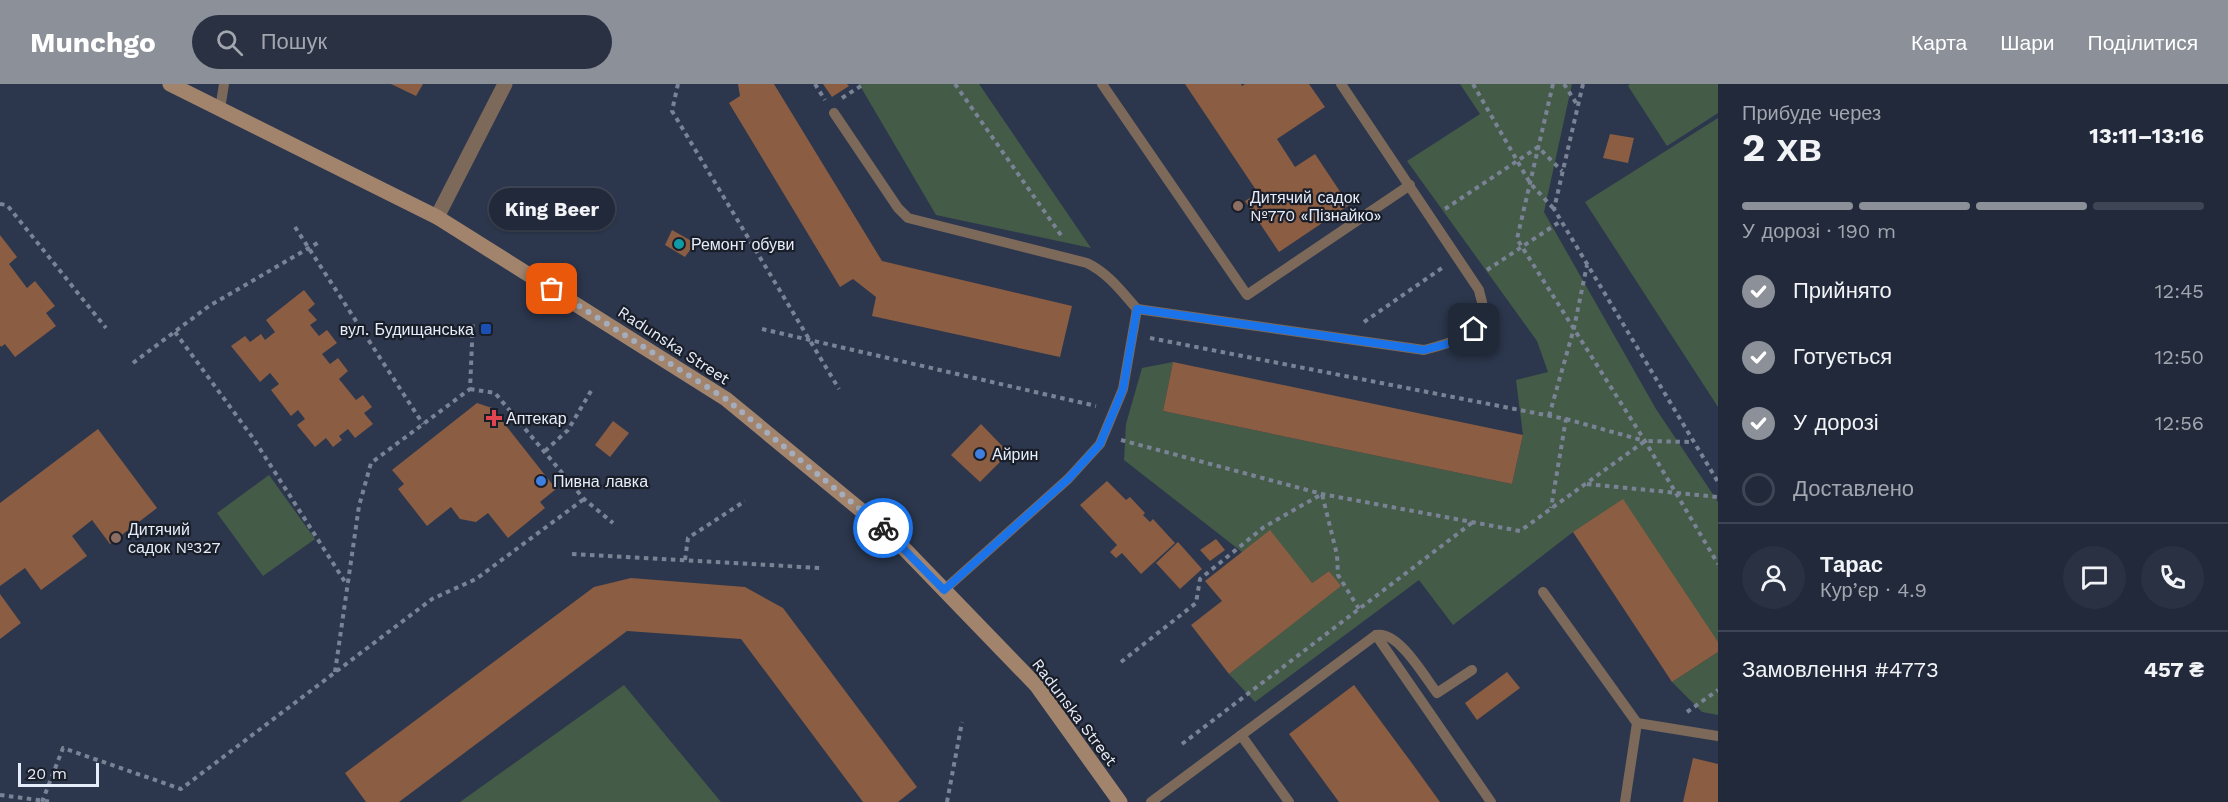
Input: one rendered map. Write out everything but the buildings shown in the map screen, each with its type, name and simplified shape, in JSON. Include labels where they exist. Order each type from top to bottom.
[{"type":"main road","name":"Radunska Street","points":[[170,84],[437,217],[726,399],[891,535],[1036,685],[1120,802]]},
{"type":"street","points":[[437,217],[505,84]]},
{"type":"lane","points":[[220,109],[224,84]]},
{"type":"lane","points":[[1101,84],[1247,296],[1410,185]]},
{"type":"lane","points":[[834,113],[898,208],[908,218],[1079,261],[1104,273],[1137,309],[1424,350],[1450,343],[1474,329],[1483,311],[1479,290],[1341,84]]},
{"type":"lane","points":[[944,590],[1068,479],[1100,444],[1123,389],[1137,309]]},
{"type":"lane","points":[[1543,592],[1637,723],[1718,736]]},
{"type":"lane","points":[[1151,802],[1376,635],[1385,634],[1397,641],[1437,693],[1472,670]]},
{"type":"lane","points":[[1376,635],[1491,802]]},
{"type":"lane","points":[[1625,802],[1637,723]]},
{"type":"lane","points":[[1241,735],[1289,802]]},
{"type":"path","points":[[678,84],[672,111],[839,389]]},
{"type":"path","points":[[838,101],[864,84]]},
{"type":"path","points":[[955,84],[1079,261]]},
{"type":"path","points":[[1473,84],[1530,183],[1554,209],[1718,482]]},
{"type":"path","points":[[1553,84],[1517,238],[1645,441],[1718,564]]},
{"type":"path","points":[[1564,84],[1578,106]]},
{"type":"path","points":[[1554,209],[1583,84]]},
{"type":"path","points":[[1432,218],[1538,147]]},
{"type":"path","points":[[1538,147],[1563,171]]},
{"type":"path","points":[[0,204],[7,205],[106,328]]},
{"type":"path","points":[[1472,280],[1561,221]]},
{"type":"path","points":[[295,227],[423,424]]},
{"type":"path","points":[[133,363],[209,306],[321,241]]},
{"type":"path","points":[[1341,338],[1458,257]]},
{"type":"path","points":[[1549,416],[1574,328],[1587,265]]},
{"type":"path","points":[[470,389],[473,321]]},
{"type":"path","points":[[762,329],[1114,410]]},
{"type":"path","points":[[175,332],[253,438],[347,585]]},
{"type":"path","points":[[1132,336],[1566,419],[1645,441],[1693,442]]},
{"type":"path","points":[[335,672],[359,506],[371,463],[470,389],[495,393],[584,499],[613,523]]},
{"type":"path","points":[[545,452],[568,430],[591,391]]},
{"type":"path","points":[[1550,509],[1566,419]]},
{"type":"path","points":[[1104,434],[1322,494],[1520,531],[1645,441]]},
{"type":"path","points":[[1586,484],[1718,497]]},
{"type":"path","points":[[1322,494],[1337,555],[1338,574],[1359,609]]},
{"type":"path","points":[[1121,662],[1196,603],[1200,579],[1264,528],[1322,494]]},
{"type":"path","points":[[42,801],[63,748],[181,789],[432,599],[476,579],[584,499]]},
{"type":"path","points":[[685,560],[688,538],[745,501]]},
{"type":"path","points":[[1182,744],[1473,522]]},
{"type":"path","points":[[572,554],[821,568]]},
{"type":"path","points":[[1665,728],[1718,690]]},
{"type":"path","points":[[947,802],[962,722]]},
{"type":"path","points":[[0,795],[53,802]]},
{"type":"green space","points":[[859,84],[979,84],[1091,248],[936,215]]},
{"type":"green space","points":[[1460,84],[1572,84],[1544,212],[1656,409],[1718,502],[1718,642],[1573,532],[1453,625],[1419,580],[1255,702],[1229,674],[1340,586],[1329,571],[1312,583],[1242,552],[1124,460],[1126,424],[1142,368],[1173,362],[1163,411],[1512,484],[1523,435],[1516,380],[1548,372],[1537,341],[1407,161],[1480,114]]},
{"type":"green space","points":[[1630,84],[1718,84],[1718,113],[1667,146],[1628,86]]},
{"type":"green space","points":[[1718,118],[1718,407],[1585,202]]},
{"type":"green space","points":[[269,475],[315,539],[263,576],[217,513]]},
{"type":"green space","points":[[1718,652],[1718,715],[1702,712],[1672,682]]},
{"type":"green space","points":[[624,685],[721,802],[460,802]]},
{"type":"way so far","points":[[552,289],[726,399],[883,528]]},
{"type":"place","name":"Дитячий садок №770 «Пізнайко»","points":[[1238,206]]},
{"type":"place","name":"Ремонт обуви","points":[[679,244]]},
{"type":"place","name":"King Beer","points":[[552,289]]},
{"type":"place","name":"вул. Будищанська","points":[[486,329]]},
{"type":"place","name":"Аптекар","points":[[494,418]]},
{"type":"place","name":"Айрин","points":[[980,454]]},
{"type":"place","name":"Пивна лавка","points":[[541,481]]},
{"type":"place","name":"Дитячий садок №327","points":[[116,538]]},
{"type":"route","points":[[883,528],[944,590],[1068,479],[1100,444],[1123,389],[1137,309],[1424,350],[1450,343],[1474,329]]}]
